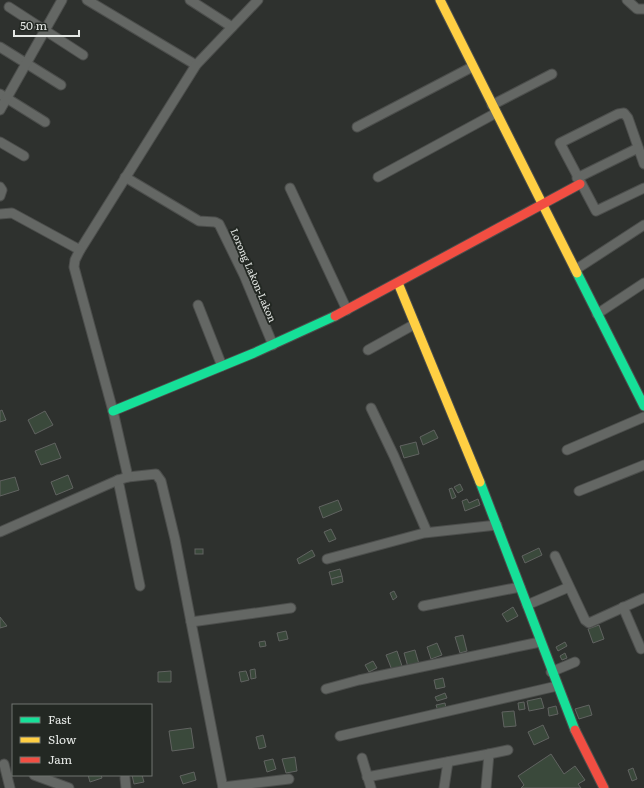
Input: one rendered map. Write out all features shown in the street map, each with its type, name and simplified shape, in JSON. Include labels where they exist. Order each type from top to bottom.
[{"type":"street","points":[[0,110],[3,96],[26,63],[62,0]]},
{"type":"street","points":[[87,0],[196,65]]},
{"type":"street","points":[[190,0],[232,27]]},
{"type":"street","points":[[128,477],[113,411],[74,267],[75,260],[125,177],[196,65],[258,0]]},
{"type":"street","points":[[440,0],[644,406]]},
{"type":"street","points":[[627,0],[637,9],[644,9]]},
{"type":"street","points":[[9,7],[46,29],[83,55]]},
{"type":"street","points":[[0,47],[61,84]]},
{"type":"street","points":[[357,127],[400,103],[452,78],[472,66]]},
{"type":"street","points":[[378,177],[552,74]]},
{"type":"street","points":[[3,96],[45,122]]},
{"type":"street","points":[[644,164],[626,114],[622,113],[560,142],[560,147],[596,211],[644,188]]},
{"type":"street","points":[[0,142],[24,156]]},
{"type":"street","points":[[113,411],[273,345],[347,310],[542,204],[579,181],[638,148]]},
{"type":"street","name":"Lorong Lakon-Lakon","points":[[125,177],[199,221],[215,222],[219,224],[235,255],[273,345]]},
{"type":"street","points":[[0,187],[2,190],[0,196]]},
{"type":"street","points":[[290,188],[347,310]]},
{"type":"street","points":[[0,214],[12,213],[80,250]]},
{"type":"street","points":[[575,270],[644,224]]},
{"type":"street","points":[[398,283],[497,525],[568,719],[604,788]]},
{"type":"street","points":[[597,314],[644,283]]},
{"type":"street","points":[[198,305],[222,366]]},
{"type":"street","points":[[368,350],[415,324]]},
{"type":"street","points":[[371,408],[394,456],[427,532]]},
{"type":"street","points":[[567,450],[644,416]]},
{"type":"street","points":[[579,491],[644,465]]},
{"type":"street","points":[[0,532],[118,480],[128,477],[156,474],[161,481],[175,539],[223,788],[289,779]]},
{"type":"street","points":[[118,480],[140,586]]},
{"type":"street","points":[[327,559],[427,532],[497,525]]},
{"type":"street","points":[[555,556],[585,620],[588,623],[644,598]]},
{"type":"street","points":[[423,606],[520,587]]},
{"type":"street","points":[[527,605],[569,587]]},
{"type":"street","points":[[192,622],[291,608]]},
{"type":"street","points":[[623,608],[641,649]]},
{"type":"street","points":[[326,689],[359,680],[540,642]]},
{"type":"street","points":[[551,672],[575,662]]},
{"type":"street","points":[[340,736],[557,686]]},
{"type":"street","points":[[368,777],[508,750]]},
{"type":"street","points":[[486,788],[489,754]]},
{"type":"street","points":[[362,758],[371,788]]},
{"type":"street","points":[[444,788],[448,762]]},
{"type":"street","points":[[2,763],[12,767]]},
{"type":"street","points":[[2,763],[10,788]]},
{"type":"street","points":[[37,776],[69,788]]},
{"type":"street","points":[[125,778],[126,788]]},
{"type":"building","points":[[2,410],[6,420],[0,422],[0,411]]},
{"type":"building","points":[[45,411],[53,425],[35,434],[28,420]]},
{"type":"building","points":[[434,430],[438,438],[423,445],[420,437]]},
{"type":"building","points":[[416,442],[419,454],[404,458],[400,446]]},
{"type":"building","points":[[55,443],[61,458],[41,465],[35,451]]},
{"type":"building","points":[[68,475],[73,488],[56,495],[51,482]]},
{"type":"building","points":[[15,477],[19,490],[0,496],[0,481]]},
{"type":"building","points":[[460,484],[463,490],[458,493],[454,487]]},
{"type":"building","points":[[452,488],[456,497],[452,499],[449,489]]},
{"type":"building","points":[[467,499],[469,503],[478,499],[480,505],[465,511],[462,501]]},
{"type":"building","points":[[338,500],[342,510],[323,518],[319,507]]},
{"type":"building","points":[[331,529],[336,539],[329,542],[324,532]]},
{"type":"building","points":[[539,548],[542,555],[525,563],[522,556]]},
{"type":"building","points":[[195,549],[203,549],[203,554],[195,554]]},
{"type":"building","points":[[312,550],[315,556],[299,564],[297,559]]},
{"type":"building","points":[[340,569],[342,576],[331,579],[329,572]]},
{"type":"building","points":[[342,576],[343,582],[332,585],[331,579]]},
{"type":"building","points":[[394,591],[397,597],[393,600],[390,593]]},
{"type":"building","points":[[513,607],[518,616],[507,622],[502,614]]},
{"type":"building","points":[[0,617],[7,626],[0,628]]},
{"type":"building","points":[[599,625],[604,639],[593,643],[588,629]]},
{"type":"building","points":[[286,631],[288,639],[279,641],[277,633]]},
{"type":"building","points":[[463,635],[467,651],[460,653],[455,637]]},
{"type":"building","points":[[265,641],[266,646],[260,647],[259,642]]},
{"type":"building","points":[[565,642],[567,646],[558,651],[556,647]]},
{"type":"building","points":[[437,643],[442,655],[431,659],[427,647]]},
{"type":"building","points":[[415,650],[419,664],[408,667],[404,653]]},
{"type":"building","points":[[397,651],[402,666],[392,670],[386,655]]},
{"type":"building","points":[[565,653],[567,658],[562,660],[560,656]]},
{"type":"building","points":[[373,661],[377,668],[369,672],[365,665]]},
{"type":"building","points":[[255,669],[256,678],[251,679],[250,670]]},
{"type":"building","points":[[171,671],[171,682],[158,682],[158,672]]},
{"type":"building","points":[[246,671],[249,680],[241,682],[239,672]]},
{"type":"building","points":[[443,678],[445,687],[436,689],[434,680]]},
{"type":"building","points":[[445,693],[447,698],[437,701],[435,697]]},
{"type":"building","points":[[541,698],[544,708],[529,711],[527,701]]},
{"type":"building","points":[[524,702],[525,709],[519,710],[518,703]]},
{"type":"building","points":[[445,703],[446,708],[438,711],[436,705]]},
{"type":"building","points":[[589,705],[592,715],[579,719],[575,709]]},
{"type":"building","points":[[556,706],[558,714],[549,716],[548,708]]},
{"type":"building","points":[[514,711],[516,726],[504,727],[502,712]]},
{"type":"building","points":[[543,725],[549,738],[534,745],[528,732]]},
{"type":"building","points":[[191,728],[194,748],[172,751],[169,731]]},
{"type":"building","points":[[263,735],[266,747],[259,749],[256,737]]},
{"type":"building","points":[[551,754],[564,774],[575,766],[585,780],[578,784],[581,788],[521,788],[524,785],[518,776]]},
{"type":"building","points":[[295,757],[297,771],[286,773],[282,759]]},
{"type":"building","points":[[273,759],[276,769],[267,772],[264,761]]},
{"type":"building","points":[[633,768],[637,779],[632,781],[628,770]]},
{"type":"building","points":[[194,772],[196,780],[183,784],[180,776]]},
{"type":"building","points":[[88,776],[101,776],[102,778],[90,782]]},
{"type":"building","points":[[132,776],[142,776],[144,782],[134,784]]},
{"type":"traffic: fast","points":[[577,273],[644,406]]},
{"type":"traffic: fast","points":[[113,411],[254,353],[335,316]]},
{"type":"traffic: fast","points":[[480,482],[575,730]]},
{"type":"traffic: slow","points":[[440,0],[577,273]]},
{"type":"traffic: slow","points":[[398,283],[480,482]]},
{"type":"traffic: jam","points":[[335,316],[580,184]]},
{"type":"traffic: jam","points":[[575,730],[604,788]]}]
